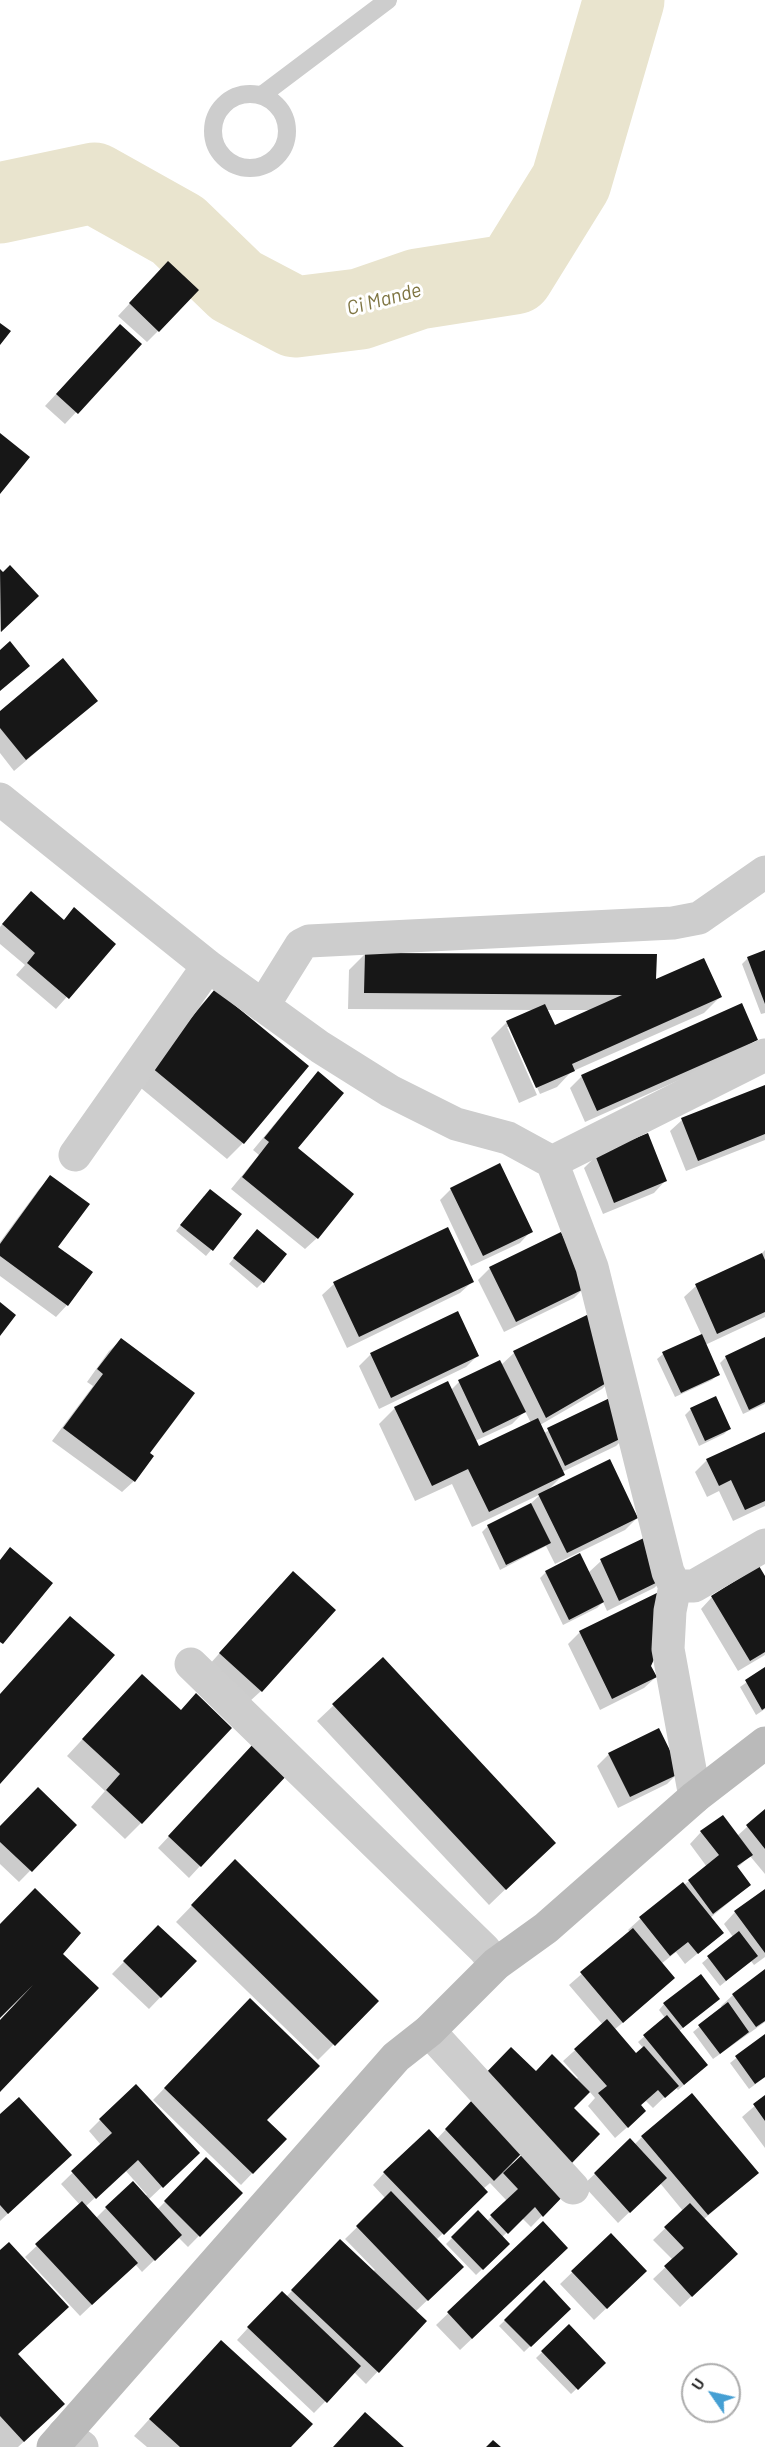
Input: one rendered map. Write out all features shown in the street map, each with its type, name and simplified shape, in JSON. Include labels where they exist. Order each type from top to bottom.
[{"type":"main road","points":[[66,2443],[396,2057],[429,2031],[496,1964],[546,1928],[695,1797],[765,1743]]},
{"type":"street","points":[[0,799],[208,966],[320,1047],[390,1091],[456,1124],[508,1138],[552,1162],[592,1267],[668,1572],[675,1586],[670,1611],[668,1649],[695,1797]]},
{"type":"street","points":[[263,1006],[301,945],[309,941],[673,923],[699,918],[765,872]]},
{"type":"street","points":[[75,1155],[208,966]]},
{"type":"street","points":[[552,1162],[765,1055]]},
{"type":"street","points":[[675,1586],[694,1586],[765,1545]]},
{"type":"street","points":[[191,1664],[484,1948],[496,1964]]},
{"type":"street","points":[[429,2031],[573,2188]]},
{"type":"lane","points":[[262,95],[283,111],[288,136],[276,160],[252,169],[228,162],[214,142],[215,117],[226,102],[243,94],[262,95],[388,0]]},
{"type":"building","points":[[168,261],[199,290],[159,332],[129,303]]},
{"type":"building","points":[[0,323],[11,331],[0,345]]},
{"type":"building","points":[[120,324],[142,344],[78,414],[56,394]]},
{"type":"building","points":[[0,433],[30,457],[0,494]]},
{"type":"building","points":[[10,565],[39,596],[1,632],[0,569],[3,572]]},
{"type":"building","points":[[10,641],[30,666],[0,691],[0,650]]},
{"type":"building","points":[[63,658],[98,701],[26,760],[0,728],[0,711]]},
{"type":"building","points":[[31,891],[64,920],[74,907],[116,944],[69,999],[27,963],[35,953],[2,924]]},
{"type":"building","points":[[765,950],[765,1004],[747,957]]},
{"type":"building","points":[[365,953],[657,954],[656,979],[704,958],[722,997],[572,1064],[575,1071],[536,1088],[506,1021],[545,1004],[555,1025],[622,995],[364,993]]},
{"type":"building","points":[[215,989],[309,1066],[244,1144],[151,1067]]},
{"type":"building","points":[[742,1003],[758,1040],[597,1111],[581,1075]]},
{"type":"building","points":[[318,1071],[344,1093],[298,1148],[354,1194],[318,1239],[242,1177],[269,1142],[264,1138]]},
{"type":"building","points":[[765,1085],[765,1134],[698,1161],[681,1118]]},
{"type":"building","points":[[648,1133],[667,1181],[614,1203],[595,1155]]},
{"type":"building","points":[[500,1163],[533,1232],[483,1256],[450,1188]]},
{"type":"building","points":[[50,1175],[90,1204],[58,1247],[93,1272],[68,1306],[0,1256],[0,1244]]},
{"type":"building","points":[[210,1189],[242,1214],[213,1251],[180,1225]]},
{"type":"building","points":[[448,1227],[474,1282],[359,1337],[333,1282]]},
{"type":"building","points":[[257,1229],[287,1254],[264,1283],[233,1258]]},
{"type":"building","points":[[561,1232],[588,1287],[516,1322],[489,1267]]},
{"type":"building","points":[[762,1253],[765,1260],[765,1312],[717,1334],[695,1284]]},
{"type":"building","points":[[0,1302],[16,1315],[0,1336]]},
{"type":"building","points":[[458,1311],[479,1356],[391,1398],[370,1353]]},
{"type":"building","points":[[591,1313],[615,1378],[546,1418],[513,1351]]},
{"type":"building","points":[[702,1334],[720,1375],[681,1393],[662,1352]]},
{"type":"building","points":[[765,1337],[765,1402],[749,1410],[725,1356]]},
{"type":"building","points":[[121,1338],[195,1393],[150,1453],[154,1456],[135,1482],[63,1428],[103,1374],[97,1369]]},
{"type":"building","points":[[500,1360],[526,1412],[483,1433],[458,1380]]},
{"type":"building","points":[[448,1381],[479,1446],[538,1418],[565,1475],[489,1512],[468,1469],[432,1486],[394,1407]]},
{"type":"building","points":[[616,1395],[630,1434],[565,1466],[547,1428]]},
{"type":"building","points":[[716,1396],[731,1429],[705,1441],[690,1408]]},
{"type":"building","points":[[765,1432],[765,1501],[745,1510],[731,1480],[719,1486],[706,1459]]},
{"type":"building","points":[[610,1459],[638,1518],[567,1553],[538,1494]]},
{"type":"building","points":[[531,1503],[551,1543],[506,1565],[487,1525]]},
{"type":"building","points":[[648,1536],[668,1577],[619,1601],[600,1559]]},
{"type":"building","points":[[10,1547],[53,1583],[3,1644],[0,1642],[0,1560]]},
{"type":"building","points":[[580,1553],[604,1602],[569,1620],[545,1571]]},
{"type":"building","points":[[759,1566],[765,1576],[765,1652],[750,1661],[711,1596]]},
{"type":"building","points":[[293,1571],[336,1610],[262,1692],[219,1653]]},
{"type":"building","points":[[663,1590],[663,1639],[651,1666],[657,1677],[612,1699],[579,1631]]},
{"type":"building","points":[[70,1616],[115,1655],[0,1784],[0,1694]]},
{"type":"building","points":[[383,1657],[556,1843],[506,1890],[332,1704]]},
{"type":"building","points":[[765,1667],[765,1708],[762,1710],[745,1680]]},
{"type":"building","points":[[142,1674],[181,1710],[196,1693],[232,1728],[142,1824],[106,1790],[120,1774],[82,1739]]},
{"type":"building","points":[[659,1728],[681,1773],[630,1797],[608,1753]]},
{"type":"building","points":[[255,1742],[289,1773],[201,1867],[168,1836]]},
{"type":"building","points":[[38,1787],[77,1825],[32,1872],[0,1842],[0,1826]]},
{"type":"building","points":[[765,1809],[765,1849],[746,1825]]},
{"type":"building","points":[[723,1815],[753,1855],[737,1866],[751,1885],[713,1914],[688,1880],[719,1855],[700,1831]]},
{"type":"building","points":[[235,1859],[379,2001],[335,2046],[191,1905]]},
{"type":"building","points":[[683,1882],[724,1933],[698,1954],[688,1942],[670,1956],[639,1917]]},
{"type":"building","points":[[35,1888],[81,1933],[63,1954],[99,1988],[0,2092],[0,2020],[33,1985],[0,2018],[0,1924]]},
{"type":"building","points":[[765,1889],[765,1953],[734,1911]]},
{"type":"building","points":[[158,1925],[197,1961],[161,1998],[123,1961]]},
{"type":"building","points":[[633,1928],[675,1978],[623,2023],[580,1972]]},
{"type":"building","points":[[739,1931],[758,1956],[726,1981],[707,1956]]},
{"type":"building","points":[[765,1969],[765,2021],[756,2027],[732,1994]]},
{"type":"building","points":[[701,1974],[720,1999],[683,2028],[663,2003]]},
{"type":"building","points":[[250,1998],[320,2066],[267,2120],[287,2139],[253,2174],[164,2088]]},
{"type":"building","points":[[728,2002],[749,2032],[720,2054],[698,2025]]},
{"type":"building","points":[[667,2015],[708,2065],[684,2085],[643,2035]]},
{"type":"building","points":[[607,2019],[636,2053],[644,2046],[679,2086],[665,2098],[658,2090],[641,2105],[646,2111],[628,2128],[598,2093],[607,2086],[574,2049]]},
{"type":"building","points":[[765,2034],[765,2077],[755,2084],[735,2056]]},
{"type":"building","points":[[511,2047],[536,2071],[552,2054],[590,2092],[574,2108],[600,2134],[569,2166],[480,2079]]},
{"type":"building","points":[[136,2084],[200,2153],[163,2188],[138,2160],[96,2199],[71,2171],[112,2133],[99,2119]]},
{"type":"building","points":[[692,2093],[759,2173],[708,2215],[641,2136]]},
{"type":"building","points":[[765,2095],[765,2121],[753,2104]]},
{"type":"building","points":[[19,2097],[72,2155],[8,2214],[0,2205],[0,2114]]},
{"type":"building","points":[[475,2097],[530,2145],[494,2181],[445,2129]]},
{"type":"building","points":[[429,2129],[488,2192],[444,2235],[383,2172]]},
{"type":"building","points":[[630,2138],[667,2178],[630,2213],[594,2173]]},
{"type":"building","points":[[531,2146],[569,2190],[543,2217],[535,2207],[508,2234],[490,2215],[518,2189],[503,2173]]},
{"type":"building","points":[[206,2157],[243,2193],[200,2237],[164,2201]]},
{"type":"building","points":[[133,2181],[182,2235],[155,2261],[105,2207]]},
{"type":"building","points":[[391,2191],[464,2267],[428,2301],[356,2226]]},
{"type":"building","points":[[82,2201],[138,2263],[92,2305],[35,2244]]},
{"type":"building","points":[[690,2203],[738,2254],[692,2297],[664,2266],[684,2248],[664,2227]]},
{"type":"building","points":[[478,2210],[510,2244],[483,2270],[451,2237]]},
{"type":"building","points":[[543,2221],[568,2248],[472,2339],[447,2312]]},
{"type":"building","points":[[611,2233],[647,2271],[607,2309],[571,2271]]},
{"type":"building","points":[[340,2239],[427,2321],[379,2373],[291,2290]]},
{"type":"building","points":[[9,2242],[69,2307],[18,2354],[65,2404],[24,2442],[0,2416],[0,2250]]},
{"type":"building","points":[[544,2280],[571,2309],[531,2347],[504,2320]]},
{"type":"building","points":[[282,2291],[361,2366],[327,2403],[247,2327]]},
{"type":"building","points":[[569,2324],[606,2363],[578,2390],[541,2351]]},
{"type":"building","points":[[221,2340],[313,2424],[291,2447],[180,2447],[149,2419]]},
{"type":"building","points":[[365,2412],[404,2447],[333,2447]]},
{"type":"building","points":[[493,2440],[501,2447],[486,2447]]},
{"type":"waterway","name":"Ci Mande","points":[[0,203],[94,183],[178,230],[236,286],[295,317],[360,309],[418,289],[514,274],[571,182],[624,0]]}]
